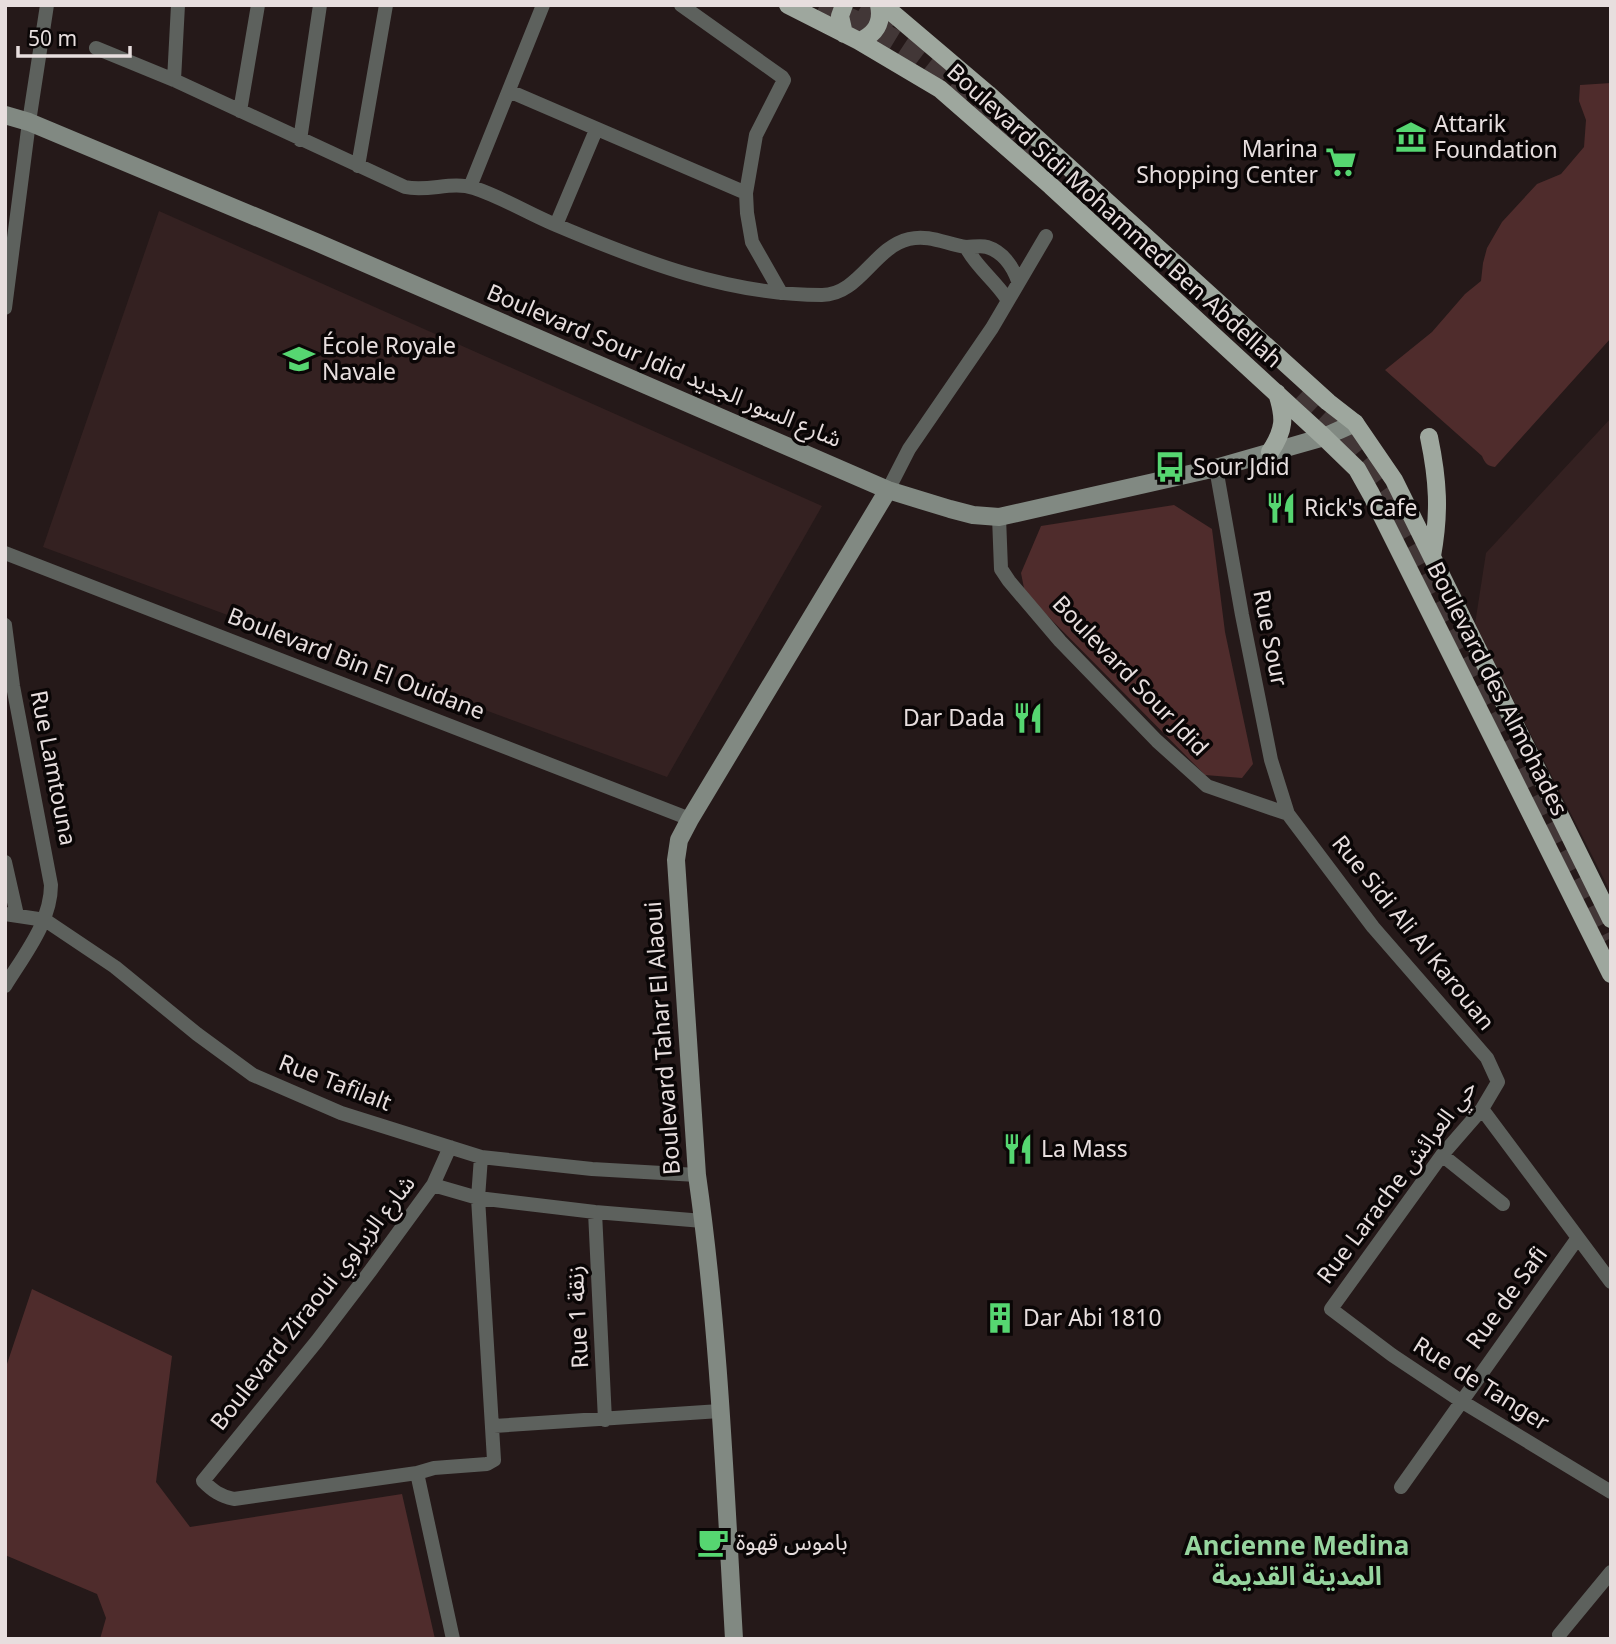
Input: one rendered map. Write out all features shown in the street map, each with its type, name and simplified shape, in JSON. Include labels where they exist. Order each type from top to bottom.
[{"type":"main road","name":"Boulevard Sidi Mohammed Ben Abdellah","points":[[788,5],[940,89],[1051,186],[1324,437]]},
{"type":"main road","points":[[844,5],[840,16],[841,26],[852,38],[867,38],[878,26],[881,5]]},
{"type":"main road","name":"Boulevard Sidi Mohammed Ben Abdellah","points":[[881,5],[988,94],[1308,384],[1355,423]]},
{"type":"main road","points":[[1270,452],[1283,426],[1283,412],[1277,393]]},
{"type":"main road","name":"Boulevard des Almohades","points":[[1355,423],[1394,480],[1611,919]]},
{"type":"main road","name":"Boulevard des Almohades","points":[[1324,437],[1357,469],[1371,494],[1611,974]]},
{"type":"main road","points":[[1429,438],[1439,497],[1432,555]]},
{"type":"main road","points":[[1577,905],[1598,892]]},
{"type":"street","points":[[5,308],[47,5]]},
{"type":"street","points":[[174,80],[178,5]]},
{"type":"street","points":[[240,111],[258,5]]},
{"type":"street","points":[[300,140],[320,5]]},
{"type":"street","points":[[358,166],[386,5]]},
{"type":"street","points":[[470,187],[543,5]]},
{"type":"street","points":[[681,5],[784,80],[756,135],[746,193],[748,227],[752,242],[781,293]]},
{"type":"street","points":[[96,48],[174,80],[405,187],[419,190],[470,187],[556,225],[701,280],[781,293],[838,293],[892,246],[908,239],[930,238],[966,247],[986,246],[1000,254],[1014,270],[1018,281]]},
{"type":"street","points":[[509,91],[746,193]]},
{"type":"street","name":"Boulevard Sour Jdid شارع السور الجديد","points":[[6,116],[29,122],[316,242],[888,491],[973,515],[999,517],[1216,468],[1324,437],[1355,423]]},
{"type":"street","points":[[556,225],[596,130]]},
{"type":"street","points":[[888,491],[909,449],[992,328],[1046,236]]},
{"type":"street","points":[[966,247],[974,262],[995,281],[1007,299]]},
{"type":"street","name":"Rue Sour","points":[[1216,468],[1268,746],[1289,814]]},
{"type":"street","name":"Boulevard Tahar El Alaoui","points":[[734,1639],[720,1411],[697,1175],[676,881],[679,840],[888,491]]},
{"type":"street","name":"Boulevard Sour Jdid","points":[[999,517],[1001,569],[1009,581],[1060,641],[1147,731],[1207,786],[1289,814]]},
{"type":"street","name":"Boulevard Bin El Ouidane","points":[[5,553],[690,819]]},
{"type":"street","name":"Rue Lamtouna","points":[[5,625],[9,687],[51,874],[51,899],[45,920]]},
{"type":"street","name":"Rue Sidi Ali Al Karouan","points":[[1289,814],[1373,927],[1486,1058],[1499,1082]]},
{"type":"street","points":[[5,862],[11,915]]},
{"type":"street","name":"Rue Tafilalt","points":[[11,915],[45,920],[115,967],[197,1034],[253,1074],[282,1089],[369,1123],[481,1157],[592,1169],[697,1175]]},
{"type":"street","points":[[5,986],[45,920]]},
{"type":"street","name":"Rue Larache حي العرائش","points":[[1331,1309],[1442,1155],[1482,1108],[1499,1082]]},
{"type":"street","points":[[1482,1108],[1611,1282]]},
{"type":"street","name":"Boulevard Ziraoui شارع الزيراوي","points":[[417,1473],[234,1499],[222,1496],[203,1481],[317,1341],[433,1185],[450,1147]]},
{"type":"street","points":[[1442,1155],[1503,1204]]},
{"type":"street","points":[[453,1639],[417,1473],[434,1468],[487,1464],[494,1460],[478,1198],[481,1157]]},
{"type":"street","points":[[433,1185],[478,1198],[703,1221]]},
{"type":"street","name":"Rue 1 زنقة","points":[[595,1212],[605,1420]]},
{"type":"street","name":"Rue de Safi","points":[[1401,1487],[1577,1239]]},
{"type":"street","name":"Rue de Tanger","points":[[1331,1309],[1461,1401],[1611,1492]]},
{"type":"street","points":[[494,1426],[720,1411]]},
{"type":"street","points":[[1559,1635],[1611,1572]]},
{"type":"shaded area","points":[[1611,83],[1611,338],[1495,467],[1490,466],[1385,370],[1432,332],[1465,294],[1481,281],[1487,248],[1502,222],[1537,184],[1561,174],[1584,147],[1586,120],[1579,101],[1580,85]]},
{"type":"shaded area","name":"École Royale Navale","points":[[159,211],[822,506],[667,777],[43,547]]},
{"type":"shaded area","points":[[1611,418],[1611,893],[1475,624],[1486,553]]},
{"type":"shaded area","points":[[1174,505],[1212,529],[1225,632],[1253,764],[1242,778],[1205,775],[1025,593],[1021,573],[1041,526]]},
{"type":"shaded area","points":[[32,1289],[172,1356],[156,1482],[190,1527],[402,1494],[435,1639],[100,1639],[106,1618],[97,1594],[5,1555],[5,1370]]},
{"type":"tunnel","points":[[820,5],[884,34],[912,51],[950,82],[1040,165]]},
{"type":"tunnel","points":[[862,5],[894,24]]},
{"type":"tunnel","points":[[1303,391],[1340,426],[1381,475]]},
{"type":"tunnel","points":[[1361,468],[1387,502],[1419,557],[1611,938]]},
{"type":"place","name":"Attarik Foundation","points":[[1411,137]]},
{"type":"place","name":"Marina Shopping Center","points":[[1341,162]]},
{"type":"place","name":"École Royale Navale","points":[[299,359]]},
{"type":"place","name":"Sour Jdid","points":[[1170,467]]},
{"type":"place","name":"Rick's Cafe","points":[[1281,508]]},
{"type":"place","name":"Dar Dada","points":[[1028,718]]},
{"type":"place","name":"La Mass","points":[[1018,1149]]},
{"type":"place","name":"Dar Abi 1810","points":[[1000,1318]]},
{"type":"place","name":"باموس قهوة","points":[[713,1542]]},
{"type":"district","name":"Ancienne Medina المدينة القديمة","points":[[1297,1561]]}]
